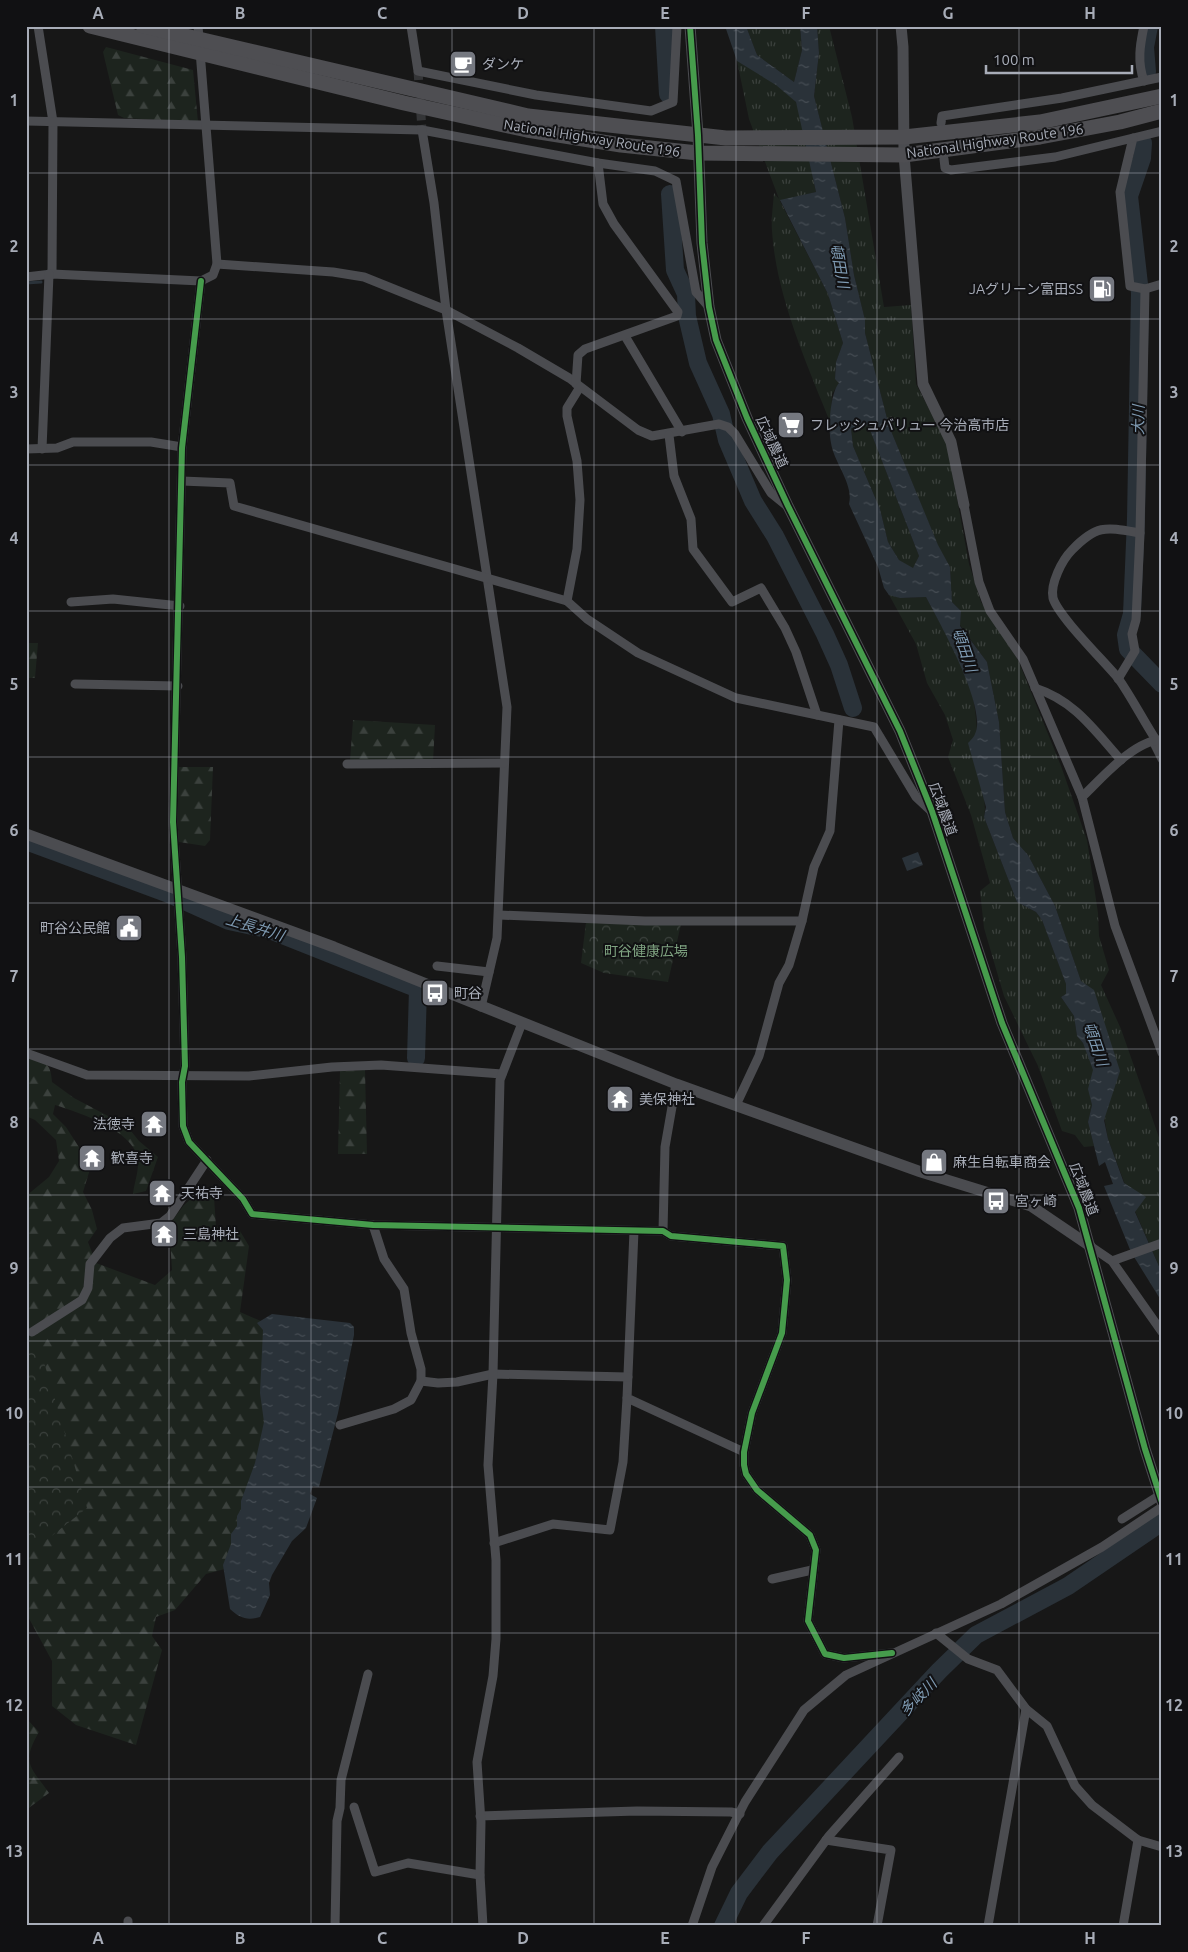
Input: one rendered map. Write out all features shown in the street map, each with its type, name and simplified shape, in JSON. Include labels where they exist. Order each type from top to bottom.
[{"type":"highway","name":"National Highway Route 196","points":[[90,26],[200,40],[404,103],[527,130],[621,145],[698,154],[850,156],[904,154],[1040,137],[1120,122],[1162,110]]},
{"type":"highway","name":"National Highway Route 196","points":[[143,26],[528,116],[726,138],[845,139],[904,137],[1040,122],[1162,96]]},
{"type":"street","points":[[38,26],[53,122],[51,274],[42,449]]},
{"type":"street","points":[[411,26],[418,71],[536,96],[651,111],[673,102],[676,26]]},
{"type":"street","name":"広域農道","points":[[690,26],[698,135],[702,242],[709,307],[716,340],[743,409],[788,506],[900,731],[932,811],[1002,1023],[1079,1208],[1161,1501]]},
{"type":"street","points":[[900,26],[904,154],[923,384],[951,442],[982,589],[990,610],[1023,659],[1082,797],[1115,926],[1162,1053]]},
{"type":"street","points":[[1144,26],[1139,54],[1139,68],[1144,81]]},
{"type":"street","points":[[26,277],[51,274],[201,281],[213,275],[217,264],[200,40]]},
{"type":"street","points":[[941,123],[942,116],[1062,98],[1162,77]]},
{"type":"street","points":[[26,122],[422,130],[598,163],[655,171],[676,181],[696,292],[709,307]]},
{"type":"street","points":[[422,130],[434,203],[446,310],[489,578],[507,707],[499,916],[497,938],[482,1007]]},
{"type":"street","points":[[944,159],[945,168],[951,170],[1055,157],[1162,132]]},
{"type":"street","points":[[1133,138],[1120,192],[1130,286],[1145,289],[1162,284]]},
{"type":"street","points":[[567,601],[577,550],[580,500],[567,408],[578,385],[578,355],[585,349],[677,316],[678,312],[614,224],[603,204],[598,163]]},
{"type":"street","points":[[217,264],[334,272],[364,277],[446,310],[518,348],[578,385],[638,430],[652,436],[669,435],[719,424],[736,434],[770,492],[788,506]]},
{"type":"street","points":[[201,281],[182,447],[180,606],[173,822],[182,957],[183,1126],[189,1142],[243,1199],[252,1214],[373,1225],[497,1226],[634,1232],[663,1231],[671,1236],[782,1246],[788,1280],[782,1333],[752,1413],[744,1452],[746,1474],[757,1490],[810,1535],[816,1550],[812,1570],[808,1621],[826,1654],[844,1658],[892,1653]]},
{"type":"street","points":[[1118,679],[1135,651],[1132,634],[1136,620],[1140,533],[1145,289]]},
{"type":"street","points":[[625,336],[682,432]]},
{"type":"street","points":[[669,435],[674,476],[691,519],[692,549],[732,602],[761,588],[785,628],[796,652],[817,715]]},
{"type":"street","points":[[26,449],[57,448],[73,442],[151,442],[182,447]]},
{"type":"street","points":[[182,481],[230,483],[234,506],[567,601],[587,619],[638,653],[736,698],[874,727],[916,797],[932,811]]},
{"type":"street","points":[[1140,533],[1110,528],[1087,534],[1066,556],[1056,579],[1053,598],[1060,612],[1118,679],[1157,740],[1162,759]]},
{"type":"street","points":[[71,602],[113,599],[180,606]]},
{"type":"street","points":[[75,684],[178,686]]},
{"type":"street","points":[[1035,688],[1054,694],[1088,720],[1121,760]]},
{"type":"street","points":[[736,1105],[759,1056],[779,983],[789,965],[802,921],[814,867],[830,832],[839,720]]},
{"type":"street","points":[[1082,797],[1121,760],[1132,752],[1157,740]]},
{"type":"street","points":[[347,764],[504,763]]},
{"type":"street","points":[[26,834],[334,947],[676,1084],[921,1172],[1031,1206],[1112,1261],[1162,1332]]},
{"type":"street","points":[[499,916],[645,921],[802,921]]},
{"type":"street","points":[[437,966],[490,972]]},
{"type":"street","points":[[483,1926],[477,1762],[494,1676],[496,1639],[494,1543],[488,1465],[493,1374],[500,1080],[522,1023]]},
{"type":"street","points":[[26,1053],[88,1075],[183,1074],[249,1076],[332,1067],[380,1065],[502,1074]]},
{"type":"street","points":[[663,1231],[665,1147],[676,1084]]},
{"type":"street","points":[[32,1332],[82,1300],[88,1288],[90,1264],[110,1238],[122,1228],[161,1223],[170,1216],[207,1160]]},
{"type":"street","points":[[340,1425],[394,1409],[411,1400],[421,1381],[421,1369],[411,1333],[404,1288],[384,1260],[373,1225]]},
{"type":"street","points":[[494,1543],[553,1524],[610,1530],[623,1462],[634,1232]]},
{"type":"street","points":[[1112,1261],[1162,1242]]},
{"type":"street","points":[[421,1381],[457,1382],[493,1374],[628,1377]]},
{"type":"street","points":[[626,1398],[744,1452]]},
{"type":"street","points":[[1122,1519],[1161,1501]]},
{"type":"street","points":[[692,1926],[712,1867],[740,1814],[804,1710],[846,1675],[936,1632],[1001,1604],[1102,1547],[1161,1501]]},
{"type":"street","points":[[772,1579],[812,1570]]},
{"type":"street","points":[[936,1632],[968,1659],[997,1670],[1026,1709],[1047,1726],[1075,1786],[1092,1805],[1138,1840],[1162,1847]]},
{"type":"street","points":[[335,1926],[337,1821],[340,1808],[341,1780],[368,1674]]},
{"type":"street","points":[[988,1926],[1026,1709]]},
{"type":"street","points":[[763,1926],[826,1840],[898,1757]]},
{"type":"street","points":[[354,1807],[375,1872],[408,1863],[480,1875]]},
{"type":"street","points":[[480,1816],[637,1810],[731,1812],[740,1814]]},
{"type":"street","points":[[826,1840],[890,1850],[877,1926]]},
{"type":"street","points":[[1123,1926],[1138,1840]]},
{"type":"green space","points":[[746,26],[800,26],[802,50],[794,82],[757,55]]},
{"type":"green space","points":[[817,26],[829,26],[852,117],[884,307],[911,305],[916,384],[947,444],[969,564],[981,602],[1018,660],[1061,766],[1087,840],[1098,913],[1099,936],[1109,970],[1101,985],[1121,1029],[1162,1146],[1162,1273],[1135,1211],[1108,1139],[1081,981],[1055,906],[1028,855],[1013,838],[1005,812],[999,722],[987,662],[960,625],[961,611],[952,602],[950,567],[938,546],[889,426],[865,333],[865,320],[854,275],[845,218],[814,96],[819,53]]},
{"type":"green space","points":[[106,47],[193,70],[198,122],[124,118],[118,115],[103,52]]},
{"type":"green space","points":[[737,61],[768,78],[783,89],[795,101],[801,117],[816,192],[780,201],[828,294],[843,343],[836,362],[835,379],[839,383],[832,394],[831,424],[812,378],[786,305],[775,255],[772,231],[774,193],[779,199],[749,119]]},
{"type":"green space","points":[[868,425],[919,556],[913,569],[899,560],[888,542],[880,509],[853,446],[851,427],[856,430]]},
{"type":"green space","points":[[888,593],[900,598],[926,597],[958,657],[968,681],[975,713],[985,806],[984,817],[1017,902],[1036,912],[1042,920],[1066,984],[1066,994],[1061,997],[1074,1016],[1077,1036],[1083,1043],[1094,1070],[1089,1089],[1092,1105],[1088,1122],[1094,1146],[1084,1147],[1075,1135],[1062,1131],[1038,1066],[1004,996],[984,928],[980,891],[990,883],[971,815],[948,757],[953,740],[945,715],[927,683],[916,644]]},
{"type":"green space","points":[[26,643],[38,643],[35,678],[26,678]]},
{"type":"green space","points":[[353,720],[435,725],[433,762],[350,761]]},
{"type":"green space","points":[[178,767],[213,767],[210,840],[205,846],[179,842],[177,834]]},
{"type":"green space","name":"町谷健康広場","points":[[586,922],[681,924],[668,982],[604,973],[581,963]]},
{"type":"green space","points":[[26,1056],[45,1063],[50,1070],[52,1082],[74,1098],[127,1126],[139,1141],[158,1157],[146,1191],[133,1194],[138,1164],[136,1153],[129,1142],[119,1133],[93,1119],[55,1105],[53,1114],[66,1127],[91,1166],[83,1192],[92,1210],[97,1229],[88,1242],[96,1263],[155,1285],[172,1270],[169,1225],[184,1205],[200,1191],[214,1197],[216,1227],[240,1231],[249,1246],[240,1312],[279,1329],[276,1427],[236,1566],[206,1574],[175,1610],[156,1617],[152,1636],[162,1650],[136,1745],[76,1725],[52,1706],[52,1661],[26,1613],[26,1196],[49,1177],[59,1161],[56,1140],[35,1120],[26,1116]]},
{"type":"green space","points":[[365,1070],[367,1154],[338,1154],[340,1071]]},
{"type":"green space","points":[[26,1343],[41,1352],[87,1508],[26,1556]]},
{"type":"green space","points":[[26,1718],[39,1732],[30,1751],[30,1764],[49,1793],[26,1810]]},
{"type":"water","name":"頓田川","points":[[725,26],[746,26],[757,55],[794,82],[802,50],[800,26],[817,26],[819,53],[814,96],[845,218],[854,275],[865,320],[865,333],[889,426],[938,545],[950,567],[952,602],[961,611],[960,626],[987,662],[999,722],[1005,812],[1013,838],[1028,855],[1055,906],[1081,981],[1094,990],[1120,1071],[1104,1120],[1108,1139],[1124,1183],[1146,1197],[1135,1212],[1162,1273],[1162,1302],[1131,1252],[1104,1186],[1113,1184],[1105,1162],[1099,1166],[1088,1122],[1092,1105],[1088,1089],[1093,1070],[1083,1043],[1077,1036],[1074,1016],[1061,997],[1066,994],[1066,984],[1042,920],[1036,912],[1017,902],[984,817],[986,807],[968,743],[975,734],[977,722],[975,705],[969,686],[951,644],[926,597],[900,598],[889,595],[884,588],[878,567],[849,504],[849,489],[833,451],[830,437],[830,412],[839,383],[835,379],[836,362],[843,343],[828,294],[780,200],[816,192],[796,102],[776,85],[737,61]],"holes":[[[868,425],[919,556],[913,568],[899,560],[888,542],[880,509],[853,446],[851,428],[856,430]]]},
{"type":"water","points":[[918,852],[923,865],[907,871],[902,858]]},
{"type":"water","points":[[272,1314],[350,1323],[354,1327],[354,1335],[338,1413],[319,1487],[313,1486],[310,1494],[317,1498],[306,1528],[292,1541],[272,1575],[269,1583],[270,1595],[260,1617],[247,1619],[240,1617],[230,1609],[223,1565],[231,1544],[231,1534],[237,1526],[237,1516],[241,1509],[241,1501],[255,1463],[264,1422],[260,1393],[263,1330],[257,1323]]},
{"type":"waterway","points":[[664,26],[668,94]]},
{"type":"waterway","name":"大川","points":[[1147,72],[1145,47],[1149,26]]},
{"type":"waterway","name":"大川","points":[[1143,143],[1142,158],[1129,196],[1140,293],[1136,519],[1132,614],[1126,635],[1128,649],[1162,684]]},
{"type":"waterway","points":[[670,194],[675,270],[686,294],[687,316],[698,363],[721,414],[727,440],[753,501],[775,536],[825,634],[839,665],[853,708]]},
{"type":"waterway","points":[[26,283],[41,282]]},
{"type":"waterway","name":"上長井川","points":[[26,841],[169,894],[229,921],[267,929],[418,989],[416,1058]]},
{"type":"waterway","name":"多岐川","points":[[723,1926],[739,1893],[770,1852],[939,1671],[976,1635],[1068,1586],[1162,1522]]},
{"type":"tunnel","points":[[418,71],[422,130]]},
{"type":"cycle path","points":[[690,26],[698,135],[702,243],[709,307],[716,340],[747,418],[788,506],[900,731],[932,811],[1002,1023],[1079,1208],[1145,1449],[1162,1502]]},
{"type":"cycle path","points":[[201,281],[182,448],[173,822],[182,957],[185,1066],[182,1082],[183,1126],[189,1142],[243,1199],[252,1214],[373,1225],[663,1231],[671,1236],[783,1246],[787,1280],[782,1333],[752,1413],[744,1452],[746,1474],[757,1490],[810,1535],[816,1550],[808,1621],[825,1654],[844,1658],[892,1653]]},
{"type":"place","name":"ダンケ","points":[[463,64]]},
{"type":"place","name":"JAグリーン富田SS","points":[[1102,289]]},
{"type":"place","name":"フレッシュバリュー 今治高市店","points":[[791,425]]},
{"type":"place","name":"町谷公民館","points":[[129,928]]},
{"type":"place","name":"町谷","points":[[435,993]]},
{"type":"place","name":"美保神社","points":[[620,1099]]},
{"type":"place","name":"法徳寺","points":[[154,1124]]},
{"type":"place","name":"歓喜寺","points":[[92,1158]]},
{"type":"place","name":"麻生自転車商会","points":[[934,1162]]},
{"type":"place","name":"天祐寺","points":[[162,1193]]},
{"type":"place","name":"宮ヶ崎","points":[[996,1201]]},
{"type":"place","name":"三島神社","points":[[164,1234]]}]
